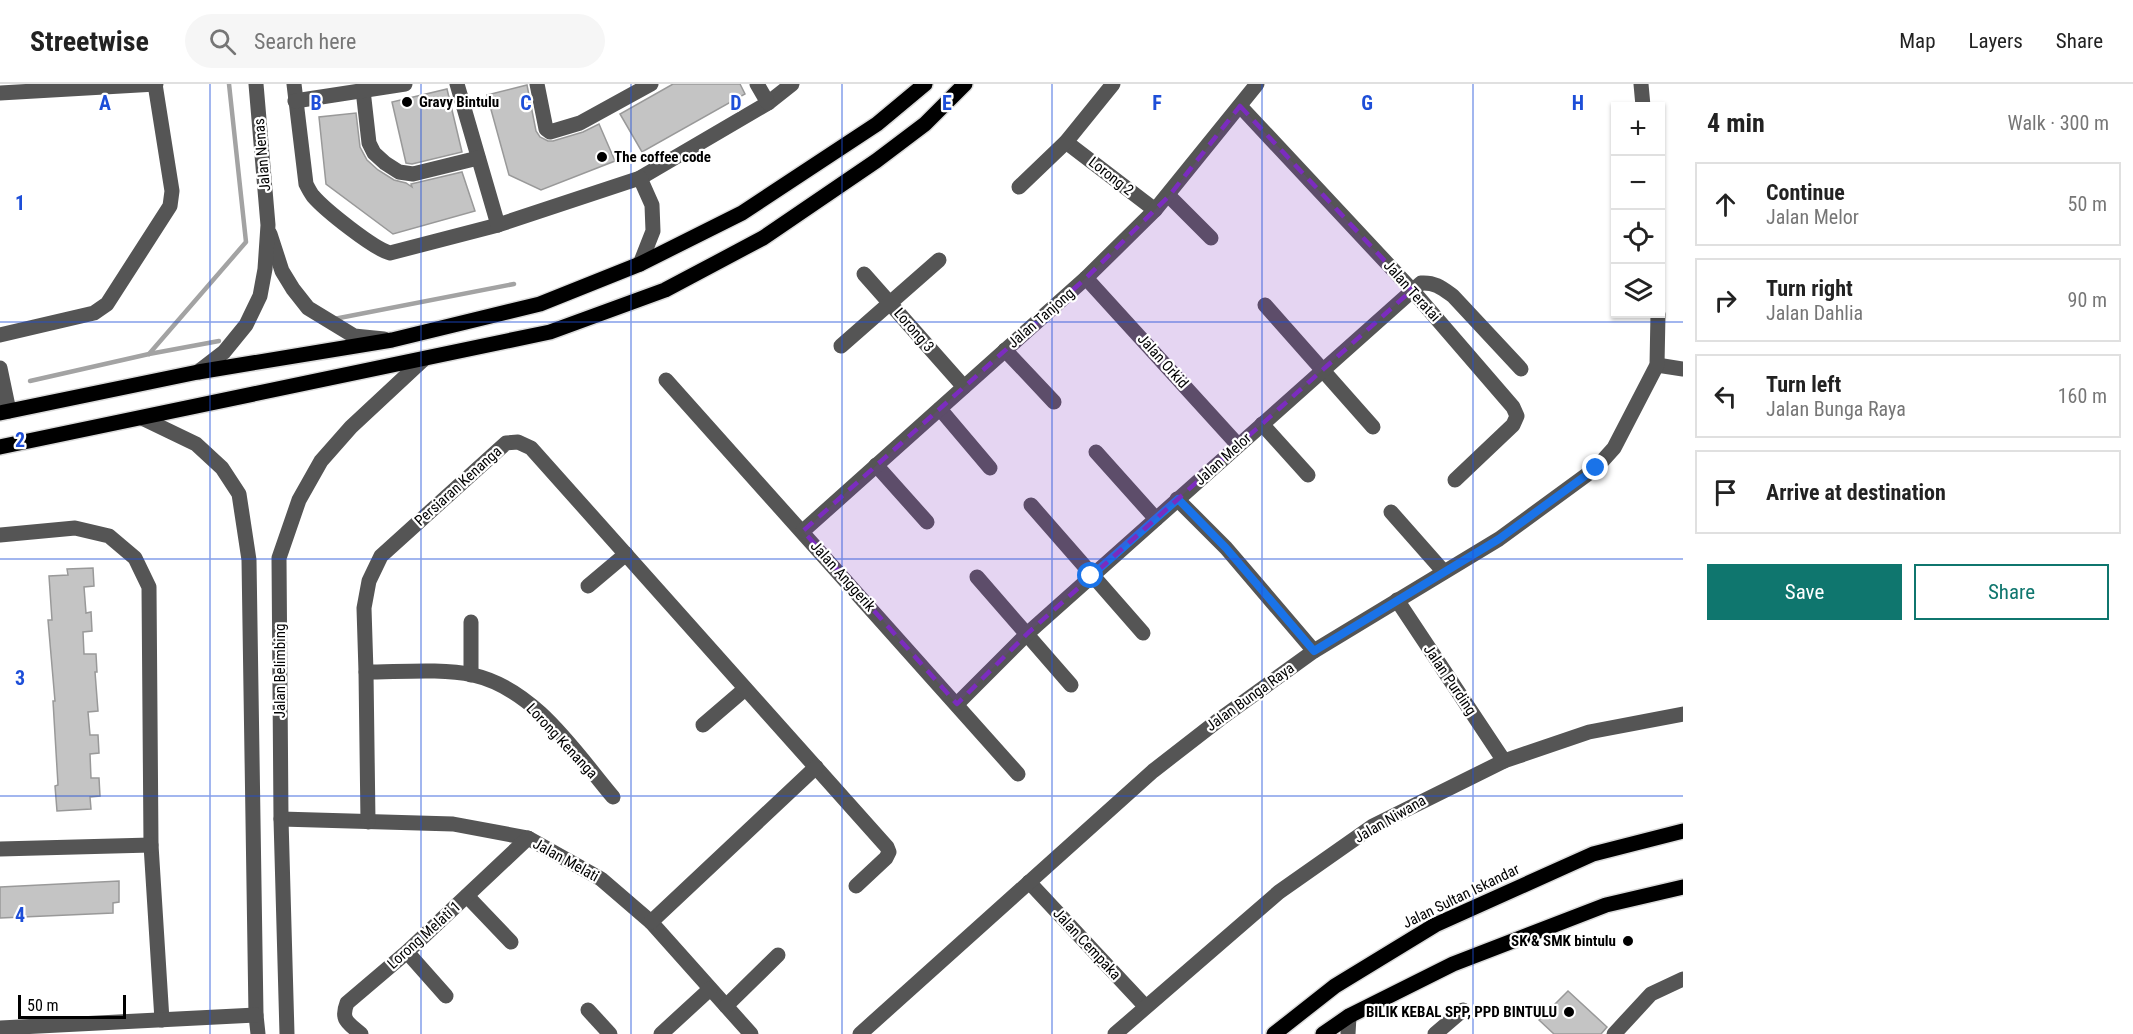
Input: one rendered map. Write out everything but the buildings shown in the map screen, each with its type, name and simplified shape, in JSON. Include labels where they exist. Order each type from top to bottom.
[{"type":"main road","points":[[5,412],[198,372],[392,340],[540,304],[640,264],[742,213],[877,124],[925,84]]},
{"type":"main road","points":[[0,447],[550,332],[665,290],[763,238],[857,174],[925,124],[965,84]]},
{"type":"main road","name":"Jalan Sultan Iskandar","points":[[1274,1034],[1335,986],[1434,925],[1593,854],[1683,831]]},
{"type":"main road","points":[[1323,1034],[1348,1016],[1453,964],[1606,905],[1683,887]]},
{"type":"street","points":[[0,93],[155,84],[172,191],[170,206],[102,309],[94,313],[0,335]]},
{"type":"street","name":"Jalan Nenas","points":[[198,372],[224,352],[246,325],[260,296],[265,269],[268,225],[256,84]]},
{"type":"street","points":[[294,84],[306,184],[311,194],[376,247],[390,253],[498,225],[640,178],[768,104],[792,84]]},
{"type":"street","points":[[296,100],[405,84]]},
{"type":"street","points":[[457,84],[498,225]]},
{"type":"street","points":[[537,84],[546,129],[550,132],[580,123],[651,84]]},
{"type":"street","points":[[757,84],[768,104]]},
{"type":"street","points":[[1019,187],[1066,141],[1113,84]]},
{"type":"street","name":"Jalan Tanjong","points":[[803,531],[1086,278],[1169,196],[1257,84]]},
{"type":"street","points":[[1641,84],[1643,102]]},
{"type":"street","points":[[363,90],[369,143],[385,163],[399,172],[413,174],[478,158]]},
{"type":"street","name":"Jalan Teratai","points":[[1240,106],[1412,290],[1514,407],[1517,416],[1513,426],[1455,480]]},
{"type":"street","name":"Lorong 2","points":[[1066,141],[1155,210]]},
{"type":"street","points":[[640,178],[652,205],[653,231],[640,264]]},
{"type":"street","points":[[1169,196],[1211,238]]},
{"type":"street","name":"Jalan Nenas","points":[[268,225],[282,271],[308,308],[354,336],[392,340]]},
{"type":"street","points":[[841,346],[939,260]]},
{"type":"street","name":"Lorong 3","points":[[864,274],[964,387]]},
{"type":"street","name":"Jalan Orkid","points":[[1086,278],[1238,445]]},
{"type":"street","points":[[1412,290],[1421,283],[1441,286],[1521,369]]},
{"type":"street","name":"Jalan Melor","points":[[957,704],[1028,633],[1412,290]]},
{"type":"street","points":[[1265,305],[1373,426]]},
{"type":"street","name":"Jalan Bunga Raya","points":[[860,1034],[1153,771],[1220,718],[1314,651],[1499,539],[1596,468],[1614,448],[1656,365],[1658,318]]},
{"type":"street","points":[[1005,350],[1054,402]]},
{"type":"street","name":"Jalan Belimbing","points":[[287,1034],[281,819],[279,558],[299,500],[321,461],[378,400],[424,359]]},
{"type":"street","points":[[1656,365],[1683,369]]},
{"type":"street","points":[[0,368],[5,412]]},
{"type":"street","name":"Jalan Anggerik","points":[[666,380],[1018,774]]},
{"type":"street","points":[[940,409],[990,468]]},
{"type":"street","name":"Jalan Belimbing","points":[[142,418],[196,444],[222,468],[239,494],[244,518],[249,560],[258,1034]]},
{"type":"street","points":[[1262,424],[1308,475]]},
{"type":"street","name":"Persiaran Kenanga","points":[[368,822],[364,608],[369,581],[381,556],[506,443],[518,442],[531,448],[887,847],[889,852],[886,858],[856,886]]},
{"type":"street","points":[[1096,452],[1156,519]]},
{"type":"street","points":[[876,465],[927,522]]},
{"type":"street","points":[[1178,499],[1226,548],[1314,651]]},
{"type":"street","points":[[1031,505],[1143,633]]},
{"type":"street","points":[[1391,512],[1444,572]]},
{"type":"street","points":[[0,535],[75,528],[109,536],[135,558],[149,587],[151,845],[162,1020]]},
{"type":"street","points":[[588,586],[626,554]]},
{"type":"street","points":[[977,577],[1028,633],[1071,686]]},
{"type":"street","name":"Jalan Purding","points":[[1396,600],[1503,761]]},
{"type":"street","points":[[471,622],[471,675]]},
{"type":"street","name":"Lorong Kenanga","points":[[366,672],[471,675],[508,689],[550,723],[614,797]]},
{"type":"street","points":[[703,725],[745,689]]},
{"type":"street","name":"Jalan Niwana","points":[[1115,1034],[1279,892],[1373,826],[1503,761],[1590,732],[1683,714]]},
{"type":"street","points":[[651,922],[816,767]]},
{"type":"street","name":"Jalan Melati","points":[[281,819],[453,824],[528,838],[602,879],[651,922],[751,1034]]},
{"type":"street","name":"Lorong Melati 1","points":[[361,1034],[345,1019],[343,1012],[347,1003],[407,952],[528,838]]},
{"type":"street","points":[[0,849],[151,845]]},
{"type":"street","name":"Jalan Cempaka","points":[[1029,882],[1145,1006]]},
{"type":"street","points":[[467,896],[511,942]]},
{"type":"street","points":[[407,952],[446,996]]},
{"type":"street","points":[[726,1006],[778,954]]},
{"type":"street","points":[[1614,1034],[1651,994],[1683,979]]},
{"type":"street","points":[[661,1034],[710,989]]},
{"type":"street","points":[[588,1010],[610,1034]]},
{"type":"street","points":[[1435,1034],[1463,1010]]},
{"type":"street","points":[[0,1028],[256,1015]]},
{"type":"street","points":[[1348,1016],[1348,1034]]},
{"type":"highlighted area","points":[[1240,106],[1412,290],[1028,633],[957,704],[803,531],[1086,278],[1169,196]]},
{"type":"waterway","points":[[149,354],[246,242],[229,84]]},
{"type":"waterway","points":[[334,319],[514,284]]},
{"type":"waterway","points":[[30,381],[219,341]]},
{"type":"place","name":"Gravy Bintulu","points":[[407,102]]},
{"type":"place","name":"The coffee code","points":[[602,157]]},
{"type":"place","name":"SK & SMK bintulu","points":[[1628,941]]},
{"type":"place","name":"BILIK KEBAL SPP, PPD BINTULU","points":[[1569,1012]]},
{"type":"route","points":[[1091,576],[1178,499],[1226,548],[1314,651],[1499,539],[1565,493],[1596,468]]}]
